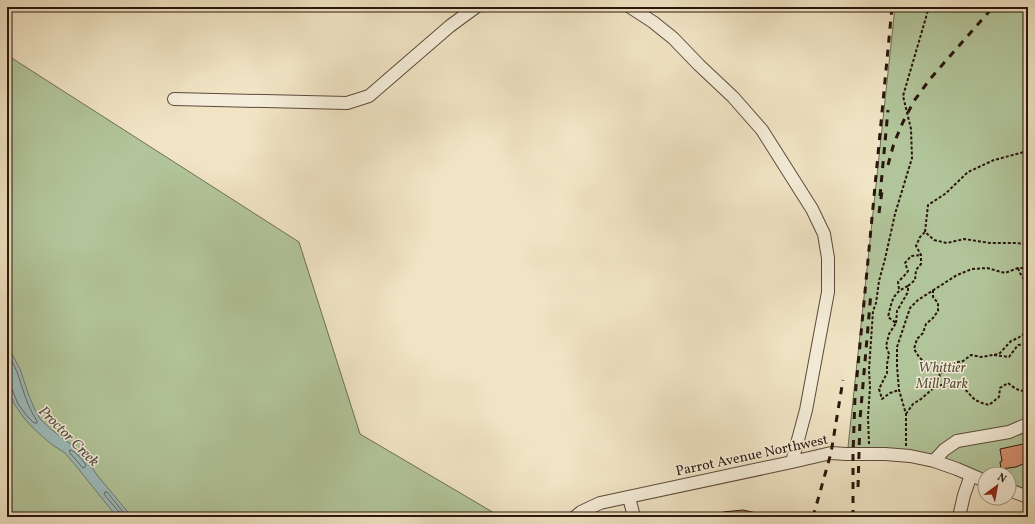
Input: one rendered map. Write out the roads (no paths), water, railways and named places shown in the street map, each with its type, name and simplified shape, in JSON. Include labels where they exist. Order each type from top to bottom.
[{"type":"street","points":[[174,99],[347,104],[369,96],[450,26],[476,7]]},
{"type":"street","points":[[630,7],[653,22],[673,38],[733,97],[762,130],[812,209],[824,234],[828,258],[828,292],[806,410],[792,462]]},
{"type":"street","points":[[934,461],[944,450],[957,441],[1009,432],[1028,424]]},
{"type":"street","name":"Parrot Avenue Northwest","points":[[575,517],[581,512],[600,504],[831,453],[906,456],[934,461],[977,478]]},
{"type":"street","points":[[959,517],[964,495],[971,475]]},
{"type":"street","points":[[1017,493],[1028,497]]},
{"type":"street","points":[[629,497],[634,517]]},
{"type":"water","points":[[7,345],[20,369],[29,396],[41,420],[76,448],[132,517],[117,517],[65,453],[51,444],[24,418],[15,405],[7,388]]},
{"type":"railway","points":[[853,517],[855,397],[892,7]]},
{"type":"railway","points":[[888,165],[894,143],[914,101],[930,79],[993,7]]},
{"type":"railway","points":[[880,196],[888,110]]},
{"type":"railway","points":[[879,213],[882,191]]},
{"type":"railway","points":[[858,487],[860,419],[871,292]]},
{"type":"railway","points":[[813,517],[831,453],[843,380]]},
{"type":"park label","name":"Whittier Mill Park","points":[[942,376]]},
{"type":"water label","name":"Proctor Creek","points":[[68,437]]}]
